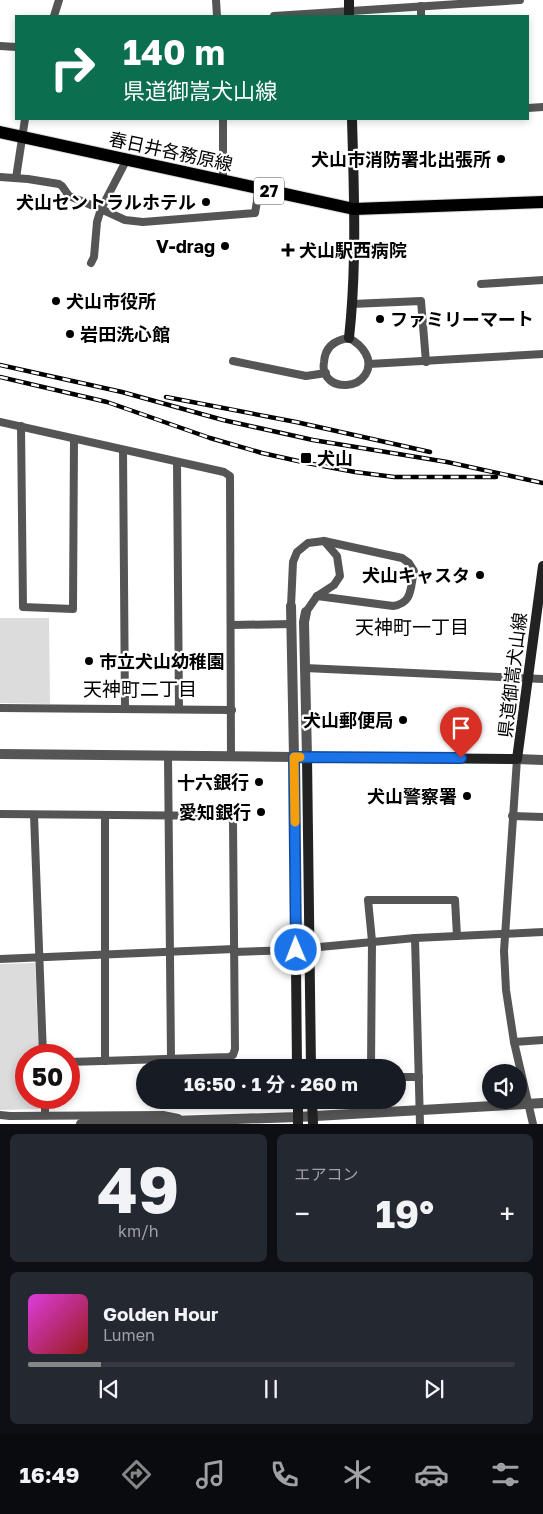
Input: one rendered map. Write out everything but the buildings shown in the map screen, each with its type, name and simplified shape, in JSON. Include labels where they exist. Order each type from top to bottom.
[{"type":"main road","points":[[349,338],[352,304],[354,209],[352,120]]},
{"type":"main road","name":"春日井各務原線","points":[[0,132],[354,209],[543,202]]},
{"type":"main road","name":"県道御嵩犬山線","points":[[294,757],[517,759],[543,566]]},
{"type":"main road","points":[[294,757],[298,1059]]},
{"type":"main road","points":[[307,757],[311,1059]]},
{"type":"street","points":[[54,15],[59,0]]},
{"type":"street","points":[[216,0],[217,15]]},
{"type":"street","points":[[285,15],[349,9],[520,0]]},
{"type":"street","points":[[421,6],[421,15]]},
{"type":"street","points":[[0,46],[15,47]]},
{"type":"street","points":[[529,108],[543,107]]},
{"type":"street","points":[[16,178],[25,120]]},
{"type":"street","points":[[223,120],[223,180]]},
{"type":"street","points":[[91,263],[94,257],[97,222],[101,209],[109,197],[127,159]]},
{"type":"street","points":[[0,177],[59,184],[70,196],[125,220],[143,222],[255,213],[259,189]]},
{"type":"street","points":[[482,284],[543,280]]},
{"type":"street","points":[[352,304],[421,301],[426,362]]},
{"type":"street","points":[[349,338],[358,342],[366,353],[369,364],[366,374],[360,381],[349,385],[338,384],[328,378],[323,367],[324,354],[330,346],[339,340],[349,338]]},
{"type":"street","points":[[369,364],[543,354]]},
{"type":"street","points":[[233,361],[306,376],[326,373]]},
{"type":"street","points":[[0,422],[224,472],[230,476],[232,756]]},
{"type":"street","points":[[21,426],[23,607],[73,609],[74,439]]},
{"type":"street","points":[[123,450],[125,709]]},
{"type":"street","points":[[177,463],[179,709]]},
{"type":"street","points":[[307,757],[304,622],[306,612],[316,596],[334,585],[340,576],[338,556],[324,541]]},
{"type":"street","points":[[0,754],[294,757],[292,606],[293,562],[297,552],[308,543],[324,541],[402,558],[409,563],[414,571],[408,599],[403,605],[393,606],[316,596]]},
{"type":"street","points":[[232,625],[292,624]]},
{"type":"street","points":[[305,668],[543,679]]},
{"type":"street","points":[[0,708],[232,710]]},
{"type":"street","points":[[168,757],[171,1058]]},
{"type":"street","points":[[533,1124],[514,1042],[506,990],[504,934],[517,759],[543,760]]},
{"type":"street","points":[[0,814],[231,816],[233,822],[235,1049],[233,1055],[229,1057],[80,1062]]},
{"type":"street","points":[[34,815],[43,1044]]},
{"type":"street","points":[[104,816],[105,1061]]},
{"type":"street","points":[[512,816],[543,817]]},
{"type":"street","points":[[371,1059],[372,941],[368,900],[455,900],[458,936]]},
{"type":"street","points":[[309,948],[415,938],[543,932]]},
{"type":"street","points":[[415,938],[420,1124]]},
{"type":"street","points":[[0,959],[170,952],[296,950]]},
{"type":"street","points":[[514,1042],[543,1040]]},
{"type":"street","points":[[406,1077],[419,1077]]},
{"type":"street","points":[[81,1124],[313,1120],[543,1103]]},
{"type":"street","points":[[45,1109],[45,1115]]},
{"type":"street","points":[[0,1115],[164,1115],[180,1122]]},
{"type":"shaded area","points":[[0,618],[49,618],[50,704],[0,703]]},
{"type":"shaded area","points":[[35,963],[39,1044],[15,1044],[15,1109],[39,1109],[0,1110],[0,964]]},
{"type":"railway","points":[[0,365],[122,392],[223,420],[313,440],[447,462],[543,483]]},
{"type":"railway","points":[[0,377],[107,402],[210,438],[262,453],[307,463],[394,477],[496,477]]},
{"type":"railway","points":[[166,397],[296,422],[430,452]]},
{"type":"slow traffic","points":[[295,822],[294,757],[300,757]]},
{"type":"place","name":"犬山市消防署北出張所","points":[[501,159]]},
{"type":"place","name":"犬山セントラルホテル","points":[[206,202]]},
{"type":"place","name":"V-drag","points":[[225,246]]},
{"type":"place","name":"犬山駅西病院","points":[[288,250]]},
{"type":"place","name":"犬山市役所","points":[[56,301]]},
{"type":"place","name":"ファミリーマート","points":[[380,319]]},
{"type":"place","name":"岩田洗心館","points":[[70,334]]},
{"type":"place","name":"犬山","points":[[306,458]]},
{"type":"place","name":"犬山キャスタ","points":[[480,575]]},
{"type":"place","name":"市立犬山幼稚園","points":[[89,661]]},
{"type":"place","name":"犬山郵便局","points":[[403,720]]},
{"type":"place","name":"十六銀行","points":[[259,782]]},
{"type":"place","name":"犬山警察署","points":[[467,796]]},
{"type":"place","name":"愛知銀行","points":[[261,812]]},
{"type":"district","name":"天神町一丁目","points":[[412,626]]},
{"type":"district","name":"天神町二丁目","points":[[140,688]]},
{"type":"route","points":[[296,950],[294,757],[461,758]]}]
